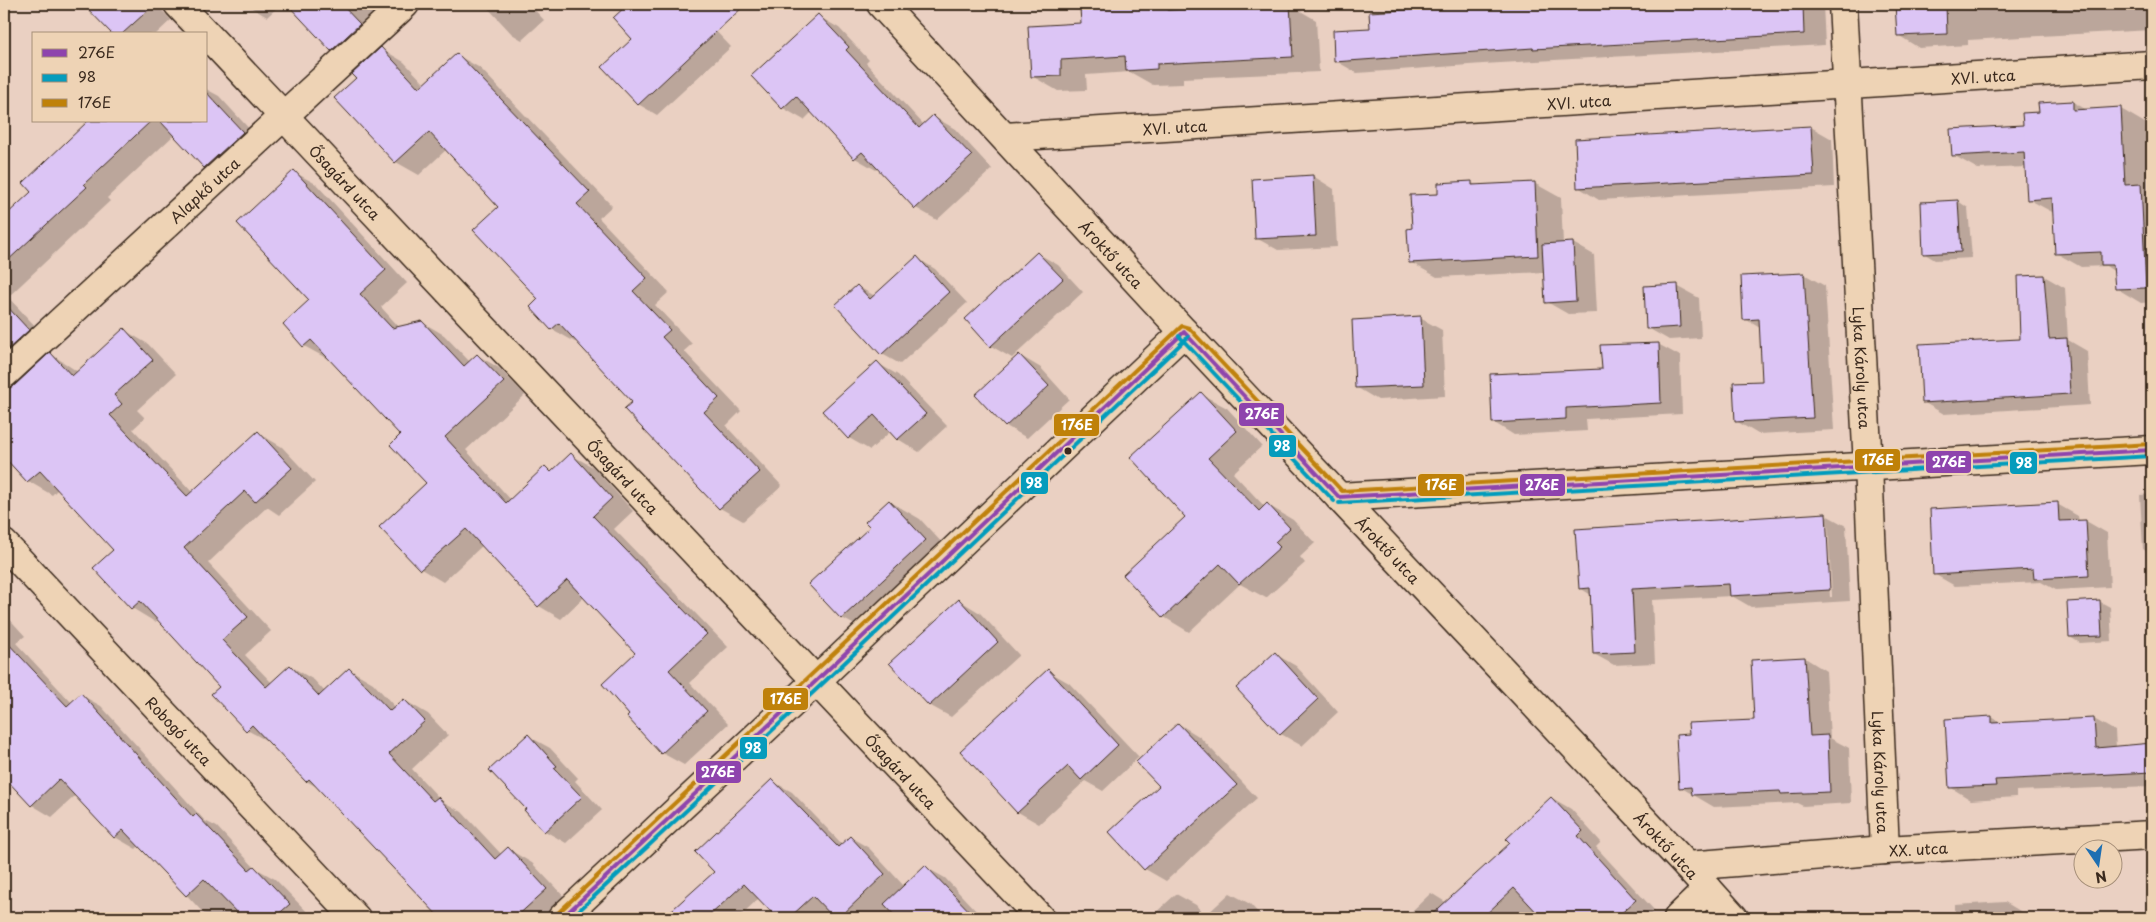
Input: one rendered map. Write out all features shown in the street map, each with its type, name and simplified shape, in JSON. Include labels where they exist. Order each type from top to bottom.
[{"type":"street","name":"Ősagárd utca","points":[[178,4],[205,32]]},
{"type":"street","name":"Alapkő utca","points":[[4,374],[405,4]]},
{"type":"street","name":"Ároktő utca","points":[[881,4],[1005,136],[1184,332],[1734,918]]},
{"type":"street","name":"Lyka Károly utca","points":[[1842,4],[1868,466],[1885,850]]},
{"type":"street","name":"Ősagárd utca","points":[[208,35],[1040,918]]},
{"type":"street","name":"XVI. utca","points":[[1005,136],[2152,65]]},
{"type":"street","points":[[562,918],[816,681],[1184,332]]},
{"type":"street","points":[[1339,497],[2152,450]]},
{"type":"street","name":"Robogó utca","points":[[4,544],[356,918]]},
{"type":"street","name":"XX. utca","points":[[1687,866],[1885,850],[2152,836]]},
{"type":"street","points":[[1678,918],[1708,889]]},
{"type":"building","points":[[83,4],[155,4],[124,32],[110,32]]},
{"type":"building","points":[[287,4],[341,4],[360,24],[331,51]]},
{"type":"building","points":[[628,4],[746,4],[638,105],[602,67],[632,39],[613,18]]},
{"type":"building","points":[[1096,4],[1167,4],[1168,10],[1290,4],[1293,57],[1157,64],[1157,69],[1126,71],[1125,56],[1061,60],[1061,76],[1031,77],[1028,26],[1081,23],[1080,8],[1096,7]]},
{"type":"building","points":[[1506,4],[1682,4],[1682,6],[1803,4],[1804,34],[1533,48],[1334,62],[1333,30],[1370,28],[1369,12]]},
{"type":"building","points":[[1895,4],[1946,4],[1947,34],[1897,36]]},
{"type":"building","points":[[818,14],[849,47],[846,50],[919,128],[933,115],[972,156],[915,209],[862,152],[854,159],[796,96],[782,109],[751,76]]},
{"type":"building","points":[[381,47],[419,88],[457,53],[590,192],[577,204],[647,278],[633,291],[670,330],[662,337],[719,398],[704,412],[760,472],[719,509],[624,409],[632,402],[559,323],[551,330],[530,307],[538,299],[473,230],[498,207],[429,132],[395,163],[334,98],[356,78],[352,74]]},
{"type":"building","points":[[208,94],[243,132],[204,168],[161,122],[208,122]]},
{"type":"building","points":[[2073,101],[2073,110],[2121,107],[2125,185],[2141,184],[2146,288],[2115,289],[2113,265],[2101,265],[2101,252],[2055,254],[2052,198],[2027,200],[2024,152],[1952,156],[1950,129],[2023,125],[2022,113],[2039,112],[2038,103]]},
{"type":"building","points":[[87,122],[150,122],[84,184],[87,187],[4,264],[4,217],[31,192],[23,183]]},
{"type":"building","points":[[1811,126],[1814,175],[1577,188],[1575,139]]},
{"type":"building","points":[[294,170],[386,270],[360,294],[392,328],[422,321],[464,366],[477,354],[504,382],[445,437],[506,503],[545,466],[551,472],[571,453],[612,498],[593,516],[707,634],[669,670],[707,711],[661,754],[627,717],[629,715],[602,684],[635,653],[567,580],[538,607],[466,529],[420,570],[379,527],[426,483],[390,445],[400,435],[311,340],[303,347],[283,324],[309,300],[237,223]]},
{"type":"building","points":[[1313,175],[1316,236],[1255,239],[1252,179]]},
{"type":"building","points":[[1472,181],[1472,185],[1535,182],[1538,256],[1409,263],[1407,229],[1412,228],[1410,195],[1438,194],[1438,183]]},
{"type":"building","points":[[1958,200],[1961,252],[1923,254],[1921,202]]},
{"type":"building","points":[[1573,242],[1576,301],[1545,303],[1542,244]]},
{"type":"building","points":[[1037,252],[1063,279],[990,347],[965,319]]},
{"type":"building","points":[[917,256],[949,292],[881,355],[835,305],[857,285],[870,299]]},
{"type":"building","points":[[1804,273],[1813,418],[1735,422],[1733,382],[1762,381],[1759,319],[1743,320],[1741,276]]},
{"type":"building","points":[[2044,275],[2049,339],[2067,338],[2070,394],[1922,403],[1919,344],[2020,339],[2018,276]]},
{"type":"building","points":[[1678,284],[1680,327],[1646,329],[1644,286]]},
{"type":"building","points":[[4,303],[29,330],[4,353]]},
{"type":"building","points":[[1421,316],[1424,385],[1355,388],[1352,320]]},
{"type":"building","points":[[124,328],[153,360],[114,395],[122,404],[110,415],[187,496],[258,431],[292,468],[255,502],[245,491],[184,548],[248,617],[222,640],[266,687],[290,665],[319,696],[349,668],[390,711],[404,699],[425,721],[389,754],[433,801],[438,797],[495,859],[508,847],[547,889],[515,918],[440,918],[309,779],[306,782],[252,725],[246,731],[211,694],[219,687],[140,601],[131,609],[93,568],[113,550],[40,471],[27,482],[4,457],[4,389],[15,385],[50,352],[72,376]]},
{"type":"building","points":[[1659,343],[1661,403],[1566,408],[1566,419],[1492,423],[1490,374],[1602,369],[1600,345]]},
{"type":"building","points":[[1019,354],[1049,386],[1005,427],[975,395]]},
{"type":"building","points":[[877,361],[926,414],[897,440],[874,415],[848,439],[822,411]]},
{"type":"building","points":[[1201,392],[1237,431],[1208,458],[1259,511],[1267,503],[1290,528],[1275,542],[1280,547],[1239,584],[1220,564],[1163,618],[1123,575],[1185,517],[1130,457]]},
{"type":"building","points":[[889,500],[926,540],[841,619],[808,584],[870,527],[865,522]]},
{"type":"building","points":[[2058,502],[2059,521],[2086,520],[2089,576],[2034,579],[2033,569],[1933,575],[1930,509]]},
{"type":"building","points":[[1826,513],[1830,590],[1730,596],[1729,584],[1632,589],[1635,652],[1593,654],[1590,588],[1579,589],[1575,529]]},
{"type":"building","points":[[959,599],[998,642],[929,706],[889,663]]},
{"type":"building","points":[[2100,600],[2102,636],[2069,637],[2067,602]]},
{"type":"building","points":[[4,639],[67,706],[81,693],[193,817],[196,814],[249,870],[254,866],[290,904],[274,918],[242,918],[204,879],[186,896],[123,830],[114,838],[59,779],[31,806],[4,777]]},
{"type":"building","points":[[1275,652],[1318,699],[1280,735],[1236,688]]},
{"type":"building","points":[[1805,657],[1810,736],[1828,735],[1830,792],[1781,794],[1780,791],[1692,795],[1691,787],[1679,788],[1676,735],[1689,734],[1688,723],[1754,720],[1751,660]]},
{"type":"building","points":[[1048,669],[1118,745],[1081,780],[1068,766],[1017,813],[960,751]]},
{"type":"building","points":[[1992,716],[1992,723],[2094,718],[2096,748],[2152,743],[2152,772],[1995,780],[1996,786],[1949,788],[1945,719]]},
{"type":"building","points":[[1178,723],[1237,785],[1144,870],[1109,832],[1159,786],[1136,762]]},
{"type":"building","points":[[528,734],[557,766],[554,768],[582,797],[544,832],[524,810],[526,809],[489,770]]},
{"type":"building","points":[[772,779],[838,847],[850,836],[885,874],[839,918],[834,918],[813,896],[789,918],[777,918],[744,884],[707,918],[663,918],[714,872],[695,852]]},
{"type":"building","points":[[1551,797],[1583,831],[1578,836],[1636,900],[1616,918],[1542,918],[1514,888],[1482,918],[1428,918],[1510,843],[1506,839]]},
{"type":"building","points":[[925,865],[976,918],[897,918],[884,904]]},
{"type":"transit line","name":"176E","points":[[558,913],[1182,326],[1189,328],[1342,491],[2152,444]]},
{"type":"transit line","name":"276E","points":[[1184,332],[1339,497]]},
{"type":"transit line","name":"276E","points":[[562,918],[816,681],[1184,332]]},
{"type":"transit line","name":"98","points":[[1179,336],[1334,501]]},
{"type":"transit line","name":"98","points":[[571,918],[820,686],[1188,337]]},
{"type":"transit line","name":"276E","points":[[1339,497],[2152,450]]},
{"type":"transit line","name":"98","points":[[1339,503],[2152,456]]}]
